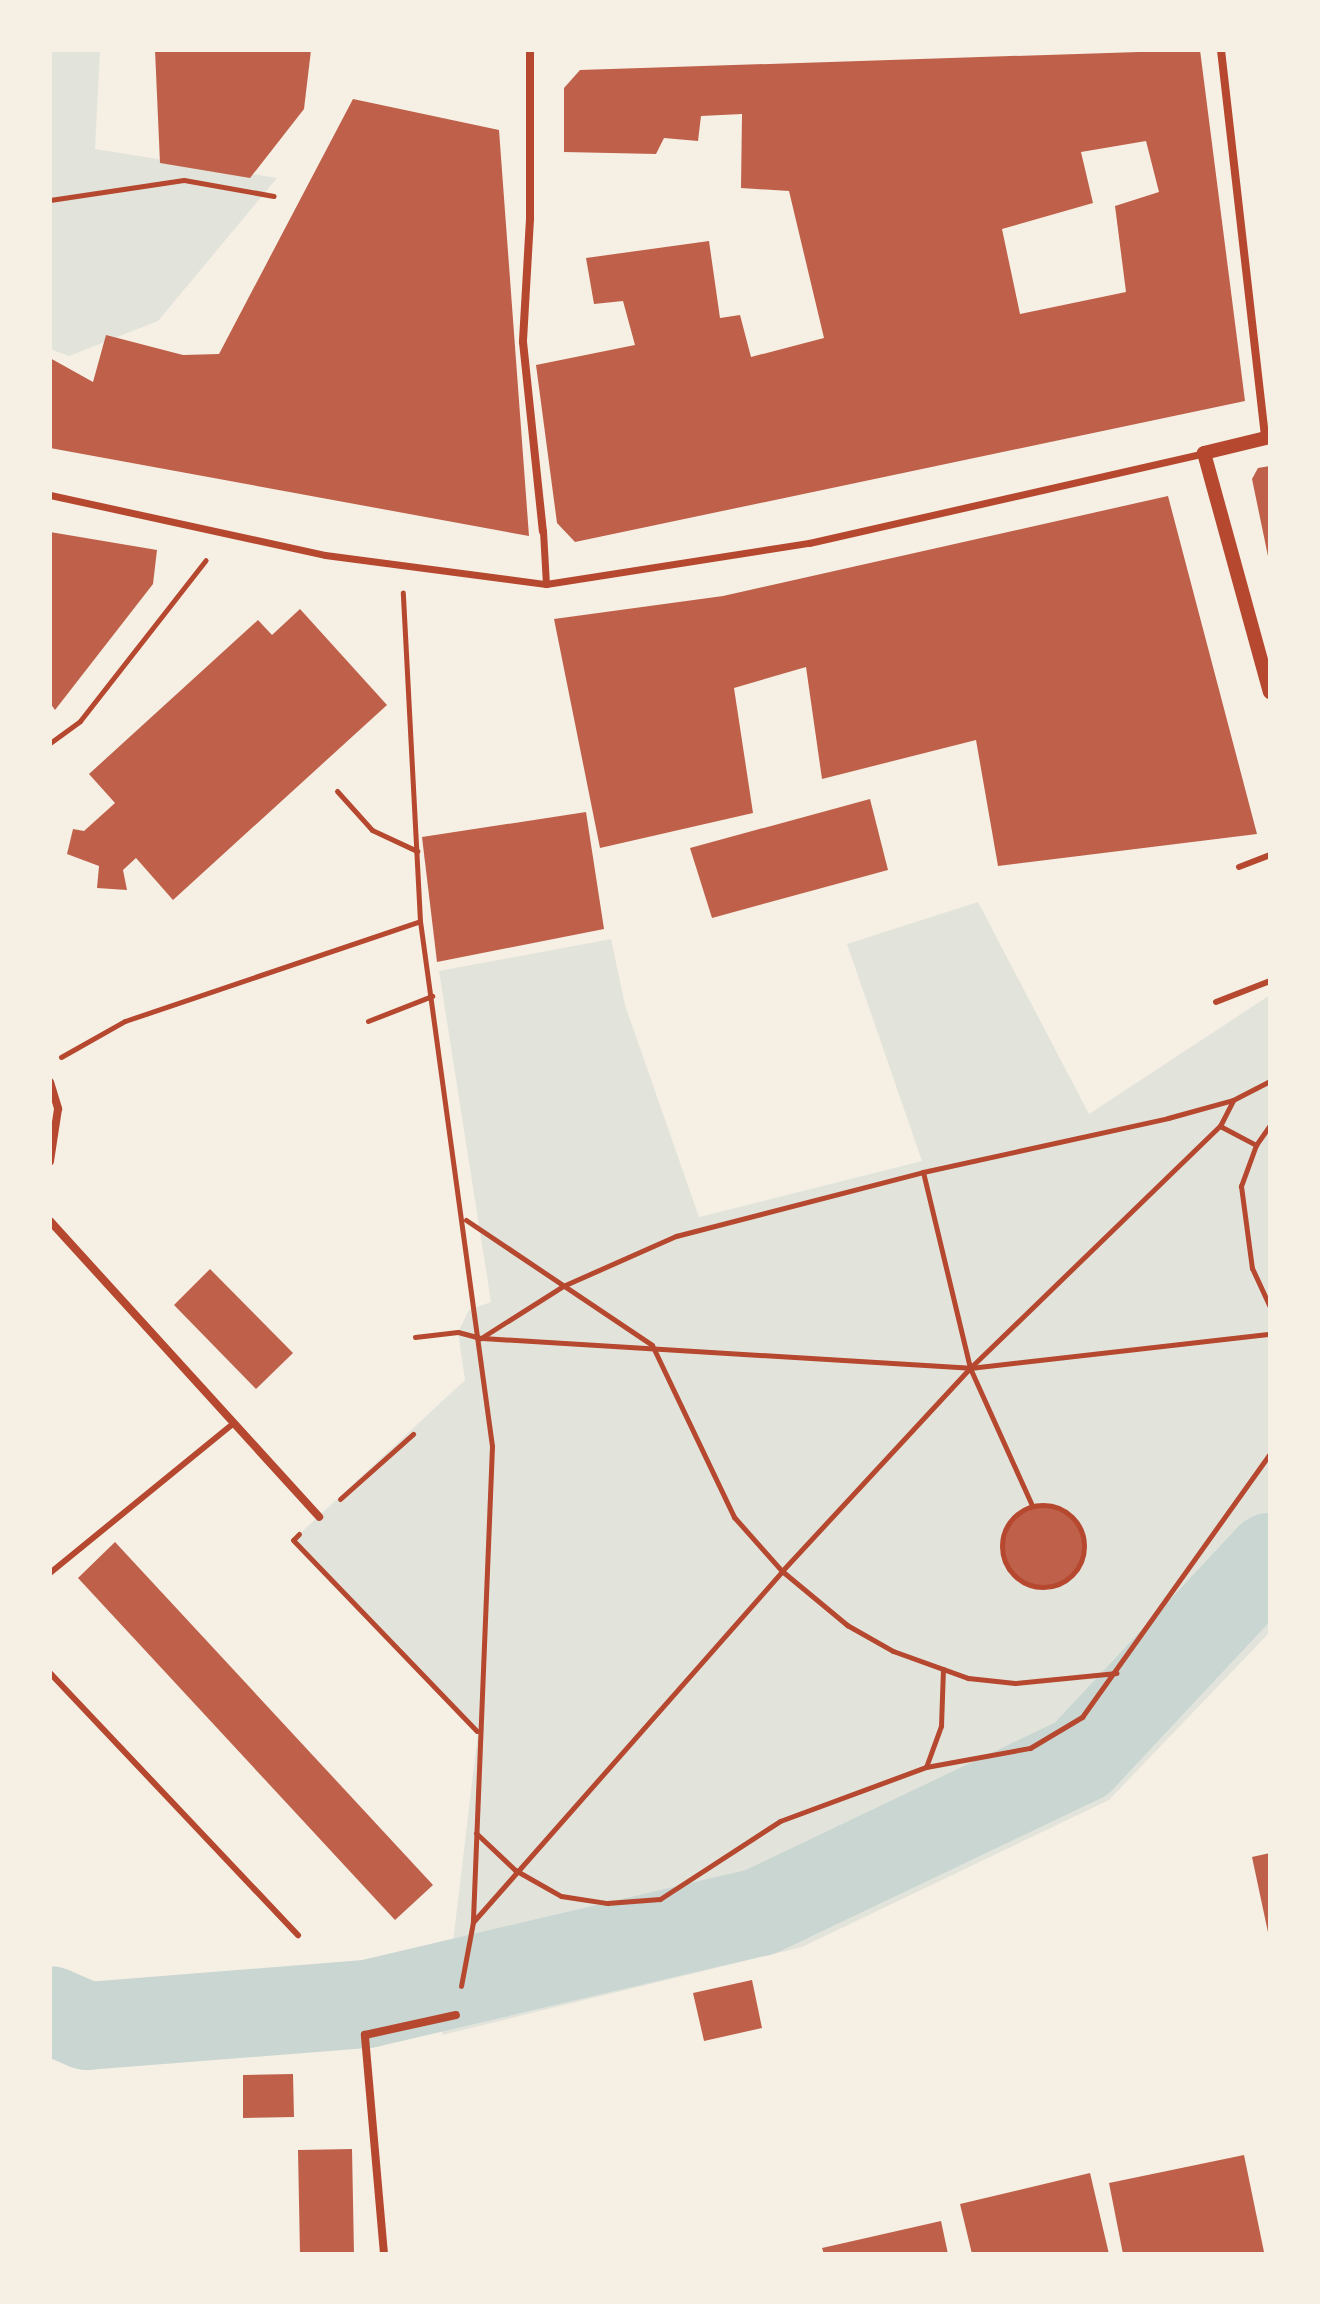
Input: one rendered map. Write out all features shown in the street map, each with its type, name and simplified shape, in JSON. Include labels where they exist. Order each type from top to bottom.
[{"type":"street","points":[[530,50],[530,219],[523,342],[546,584]]},
{"type":"street","points":[[50,495],[226,534],[402,566],[546,584],[809,543],[1268,438],[1221,50]]},
{"type":"street","points":[[1204,453],[1270,692]]},
{"type":"street","points":[[50,1082],[58,1109],[50,1161]]},
{"type":"street","points":[[50,1221],[319,1517]]},
{"type":"street","points":[[384,2254],[365,2035],[456,2015]]},
{"type":"lane","points":[[1239,867],[1270,855]]},
{"type":"lane","points":[[1216,1002],[1270,981]]},
{"type":"lane","points":[[50,1573],[234,1423]]},
{"type":"lane","points":[[50,1673],[298,1935]]},
{"type":"path","points":[[50,200],[184,180],[274,196]]},
{"type":"path","points":[[50,743],[80,721],[226,534]]},
{"type":"path","points":[[402,566],[420,921],[481,1338],[492,1446],[478,1732],[473,1922],[456,2015]]},
{"type":"path","points":[[337,791],[372,830],[417,851]]},
{"type":"path","points":[[50,1063],[125,1021],[420,921]]},
{"type":"path","points":[[368,1021],[432,996]]},
{"type":"path","points":[[481,1338],[563,1286],[676,1236],[923,1172],[1233,1100],[1270,1081]]},
{"type":"path","points":[[473,1922],[515,1870],[782,1571],[970,1368],[1220,1126],[1233,1100]]},
{"type":"path","points":[[1270,1125],[1256,1145],[1241,1186],[1242,1221],[1252,1268],[1270,1307]]},
{"type":"path","points":[[1220,1126],[1256,1145]]},
{"type":"path","points":[[923,1172],[970,1368],[1032,1505]]},
{"type":"path","points":[[464,1219],[652,1345],[734,1517],[782,1571],[847,1625],[893,1651],[968,1678],[1015,1683],[1118,1673]]},
{"type":"path","points":[[415,1337],[458,1332],[481,1338],[652,1345],[970,1368],[1270,1334]]},
{"type":"path","points":[[413,1434],[293,1540],[478,1732]]},
{"type":"path","points":[[475,1832],[515,1870],[561,1896],[607,1903],[660,1899],[780,1821],[926,1767],[1030,1748],[1082,1717],[1118,1673],[1270,1453]]},
{"type":"path","points":[[1032,1505],[1057,1507],[1078,1523],[1082,1534],[1080,1561],[1073,1573],[1049,1586],[1022,1581],[1004,1560],[1003,1533],[1010,1520],[1032,1505]]},
{"type":"path","points":[[926,1767],[941,1726],[943,1669]]},
{"type":"shaded area","points":[[50,50],[100,50],[95,149],[277,178],[158,321],[69,356],[50,349]]},
{"type":"shaded area","points":[[978,902],[1089,1114],[1270,995],[1270,1632],[1109,1800],[802,1947],[442,2035],[478,1732],[293,1540],[465,1380],[458,1332],[469,1310],[491,1302],[439,971],[611,939],[625,1005],[699,1217],[922,1161],[847,944]]},
{"type":"building","points":[[155,50],[311,50],[304,109],[250,178],[160,163]]},
{"type":"building","points":[[1200,50],[1245,401],[575,542],[557,523],[536,365],[635,345],[623,301],[594,304],[586,258],[709,241],[720,318],[740,315],[751,357],[824,338],[789,191],[741,188],[742,114],[701,116],[698,141],[664,138],[656,154],[564,152],[564,88],[580,70]],"holes":[[[1146,141],[1159,192],[1115,206],[1126,292],[1020,314],[1002,229],[1093,203],[1081,152]]]},
{"type":"building","points":[[353,99],[499,130],[529,536],[50,448],[50,358],[93,382],[106,335],[183,355],[219,354]]},
{"type":"building","points":[[1270,466],[1269,561],[1252,479],[1258,468]]},
{"type":"building","points":[[1168,496],[1257,834],[998,866],[976,740],[822,779],[806,667],[734,688],[753,813],[600,848],[554,619],[723,596]]},
{"type":"building","points":[[50,532],[157,550],[153,584],[55,710],[50,703]]},
{"type":"building","points":[[300,609],[387,705],[173,900],[136,858],[123,870],[127,890],[97,888],[99,866],[67,854],[73,829],[84,831],[115,803],[89,774],[258,620],[272,635]]},
{"type":"building","points":[[870,799],[888,870],[712,918],[690,848]]},
{"type":"building","points":[[586,812],[604,929],[437,962],[422,837]]},
{"type":"building","points":[[210,1269],[293,1353],[256,1389],[174,1305]]},
{"type":"building","points":[[1043,1505],[1059,1508],[1072,1517],[1081,1530],[1084,1546],[1081,1562],[1072,1575],[1059,1584],[1043,1587],[1027,1584],[1014,1575],[1005,1562],[1002,1546],[1005,1530],[1014,1517],[1027,1508]]},
{"type":"building","points":[[115,1542],[433,1885],[395,1920],[78,1578]]},
{"type":"building","points":[[1270,1853],[1270,1937],[1269,1937],[1252,1857]]},
{"type":"building","points":[[752,1980],[762,2028],[704,2041],[693,1993]]},
{"type":"building","points":[[293,2074],[294,2117],[243,2118],[243,2075]]},
{"type":"building","points":[[352,2149],[354,2254],[300,2254],[298,2150]]},
{"type":"building","points":[[1244,2155],[1264,2252],[1123,2254],[1109,2183]]},
{"type":"building","points":[[1090,2173],[1109,2254],[972,2254],[960,2204]]},
{"type":"building","points":[[941,2221],[948,2254],[824,2254],[822,2248]]},
{"type":"waterway","points":[[50,2010],[87,2026],[367,2004],[760,1912],[1081,1759],[1270,1557]]}]
